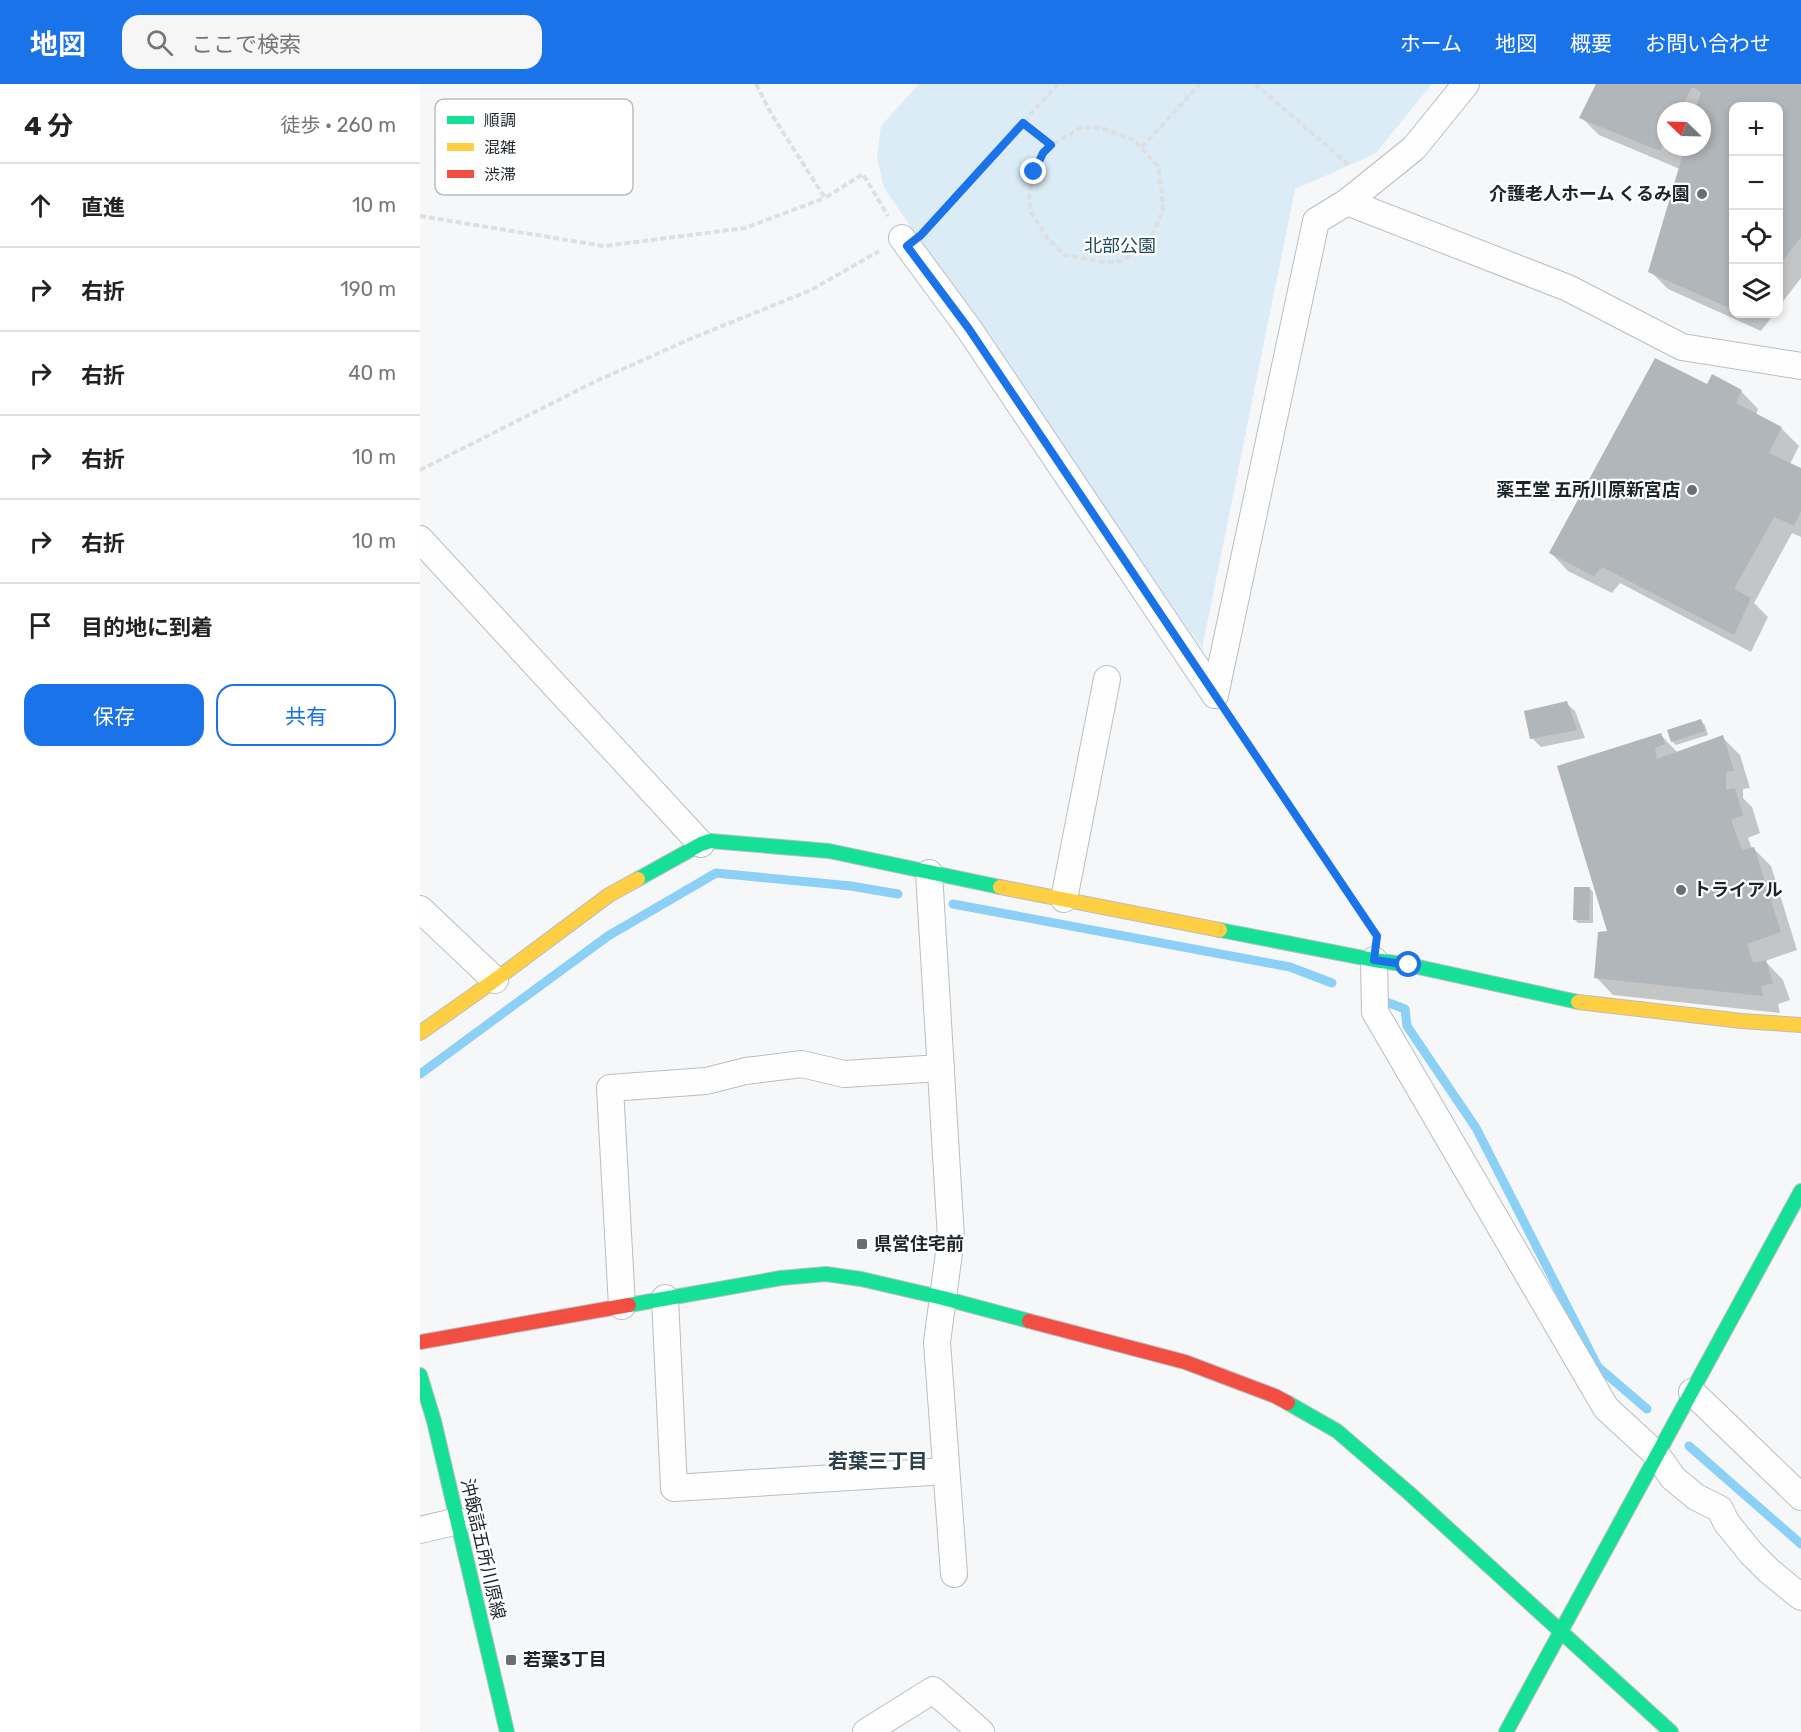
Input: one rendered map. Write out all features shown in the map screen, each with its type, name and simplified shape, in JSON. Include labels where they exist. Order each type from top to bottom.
[{"type":"street","points":[[1215,695],[1316,221],[1347,202],[1414,148],[1466,84]]},
{"type":"street","points":[[1347,202],[1568,288],[1682,347],[1801,366]]},
{"type":"street","points":[[904,242],[969,329],[1215,695]]},
{"type":"street","points":[[420,539],[700,844]]},
{"type":"street","points":[[1064,899],[1107,679]]},
{"type":"street","points":[[420,1033],[609,895],[700,844],[710,841],[829,851],[929,873],[1409,965],[1582,1003],[1742,1021],[1801,1025]]},
{"type":"street","points":[[929,873],[951,1238],[937,1342],[954,1574]]},
{"type":"street","points":[[420,909],[495,980]]},
{"type":"street","points":[[1374,960],[1375,1012],[1606,1408],[1657,1455],[1673,1478],[1696,1497],[1720,1509],[1726,1522],[1751,1553],[1801,1597]]},
{"type":"street","points":[[622,1306],[610,1088],[706,1081],[746,1071],[802,1064],[844,1074],[940,1068]]},
{"type":"street","points":[[1506,1732],[1801,1191]]},
{"type":"street","points":[[420,1342],[781,1278],[826,1274],[861,1279],[943,1298],[1185,1362],[1275,1396],[1337,1431],[1409,1493],[1671,1732]]},
{"type":"street","points":[[665,1298],[674,1488],[946,1471]]},
{"type":"street","name":"沖飯詰五所川原線","points":[[420,1375],[434,1421],[507,1732]]},
{"type":"street","points":[[1692,1392],[1801,1497]]},
{"type":"street","points":[[420,1530],[458,1521]]},
{"type":"street","points":[[866,1732],[933,1690],[981,1732]]},
{"type":"path","points":[[756,84],[772,115],[825,198]]},
{"type":"path","points":[[420,470],[594,382],[690,339],[811,290],[921,235],[1058,84]]},
{"type":"path","points":[[1142,147],[1200,84]]},
{"type":"path","points":[[1255,84],[1369,182]]},
{"type":"path","points":[[1023,123],[1051,145]]},
{"type":"path","points":[[1082,127],[1102,128],[1134,140],[1142,147],[1158,166],[1163,211],[1150,239],[1122,261],[1103,262],[1065,255],[1048,239],[1031,212],[1029,195],[1034,172],[1043,153],[1051,145],[1082,127]]},
{"type":"path","points":[[420,216],[604,246],[745,228],[825,198],[863,174],[904,242]]},
{"type":"path","points":[[1215,695],[1377,936],[1374,960]]},
{"type":"green space","name":"北部公園","points":[[919,84],[1432,84],[1375,154],[1295,189],[1202,649],[884,188],[877,158],[881,126]]},
{"type":"building","name":"介護老人ホーム くるみ園","points":[[1596,84],[1801,84],[1801,237],[1783,260],[1783,102],[1729,102],[1729,308],[1648,272],[1682,156],[1711,156],[1711,102],[1698,102],[1701,92],[1692,87],[1684,102],[1657,102],[1657,150],[1579,118]]},
{"type":"building","name":"薬王堂 五所川原新宮店","points":[[1655,358],[1707,384],[1712,374],[1742,390],[1736,403],[1782,427],[1769,453],[1801,468],[1801,511],[1794,526],[1774,517],[1734,589],[1751,598],[1734,635],[1602,567],[1594,576],[1549,553]]},
{"type":"building","points":[[1567,701],[1577,730],[1530,739],[1524,711]]},
{"type":"building","points":[[1701,719],[1705,731],[1671,742],[1667,730]]},
{"type":"building","name":"トライアル","points":[[1661,733],[1665,744],[1655,748],[1657,759],[1723,735],[1734,771],[1726,772],[1726,790],[1735,788],[1743,815],[1731,820],[1742,850],[1754,847],[1781,932],[1747,944],[1753,963],[1766,960],[1773,983],[1761,986],[1763,996],[1594,978],[1598,932],[1607,931],[1557,766]]},
{"type":"building","points":[[1574,887],[1590,887],[1589,920],[1573,920]]},
{"type":"waterway","points":[[420,1074],[608,936],[716,873],[851,886],[898,894]]},
{"type":"waterway","points":[[953,904],[1290,967],[1332,983]]},
{"type":"waterway","points":[[1381,1000],[1405,1009],[1407,1026],[1476,1128],[1598,1367],[1647,1409]]},
{"type":"waterway","points":[[1689,1446],[1801,1544]]},
{"type":"traffic: fast","points":[[638,879],[710,841],[829,851],[1000,887]]},
{"type":"traffic: fast","points":[[1220,930],[1409,965],[1578,1002]]},
{"type":"traffic: fast","points":[[1506,1732],[1801,1191]]},
{"type":"traffic: fast","points":[[629,1305],[781,1278],[826,1274],[861,1279],[1029,1321]]},
{"type":"traffic: fast","points":[[420,1375],[434,1421],[507,1732]]},
{"type":"traffic: fast","points":[[1288,1403],[1337,1431],[1409,1493],[1671,1732]]},
{"type":"traffic: slow","points":[[420,1033],[609,895],[638,879]]},
{"type":"traffic: slow","points":[[1000,887],[1220,930]]},
{"type":"traffic: slow","points":[[1578,1002],[1742,1021],[1801,1025]]},
{"type":"traffic: jam","points":[[420,1342],[629,1305]]},
{"type":"traffic: jam","points":[[1029,1321],[1185,1362],[1288,1403]]},
{"type":"place","name":"介護老人ホーム くるみ園","points":[[1702,194]]},
{"type":"place","name":"薬王堂 五所川原新宮店","points":[[1692,490]]},
{"type":"place","name":"トライアル","points":[[1681,890]]},
{"type":"place","name":"県営住宅前","points":[[862,1244]]},
{"type":"place","name":"若葉3丁目","points":[[511,1660]]},
{"type":"district","name":"若葉三丁目","points":[[878,1461]]},
{"type":"route","points":[[1034,172],[1043,153],[1051,145],[1023,123],[921,235],[907,246],[969,329],[1377,936],[1374,960],[1409,965]]}]
